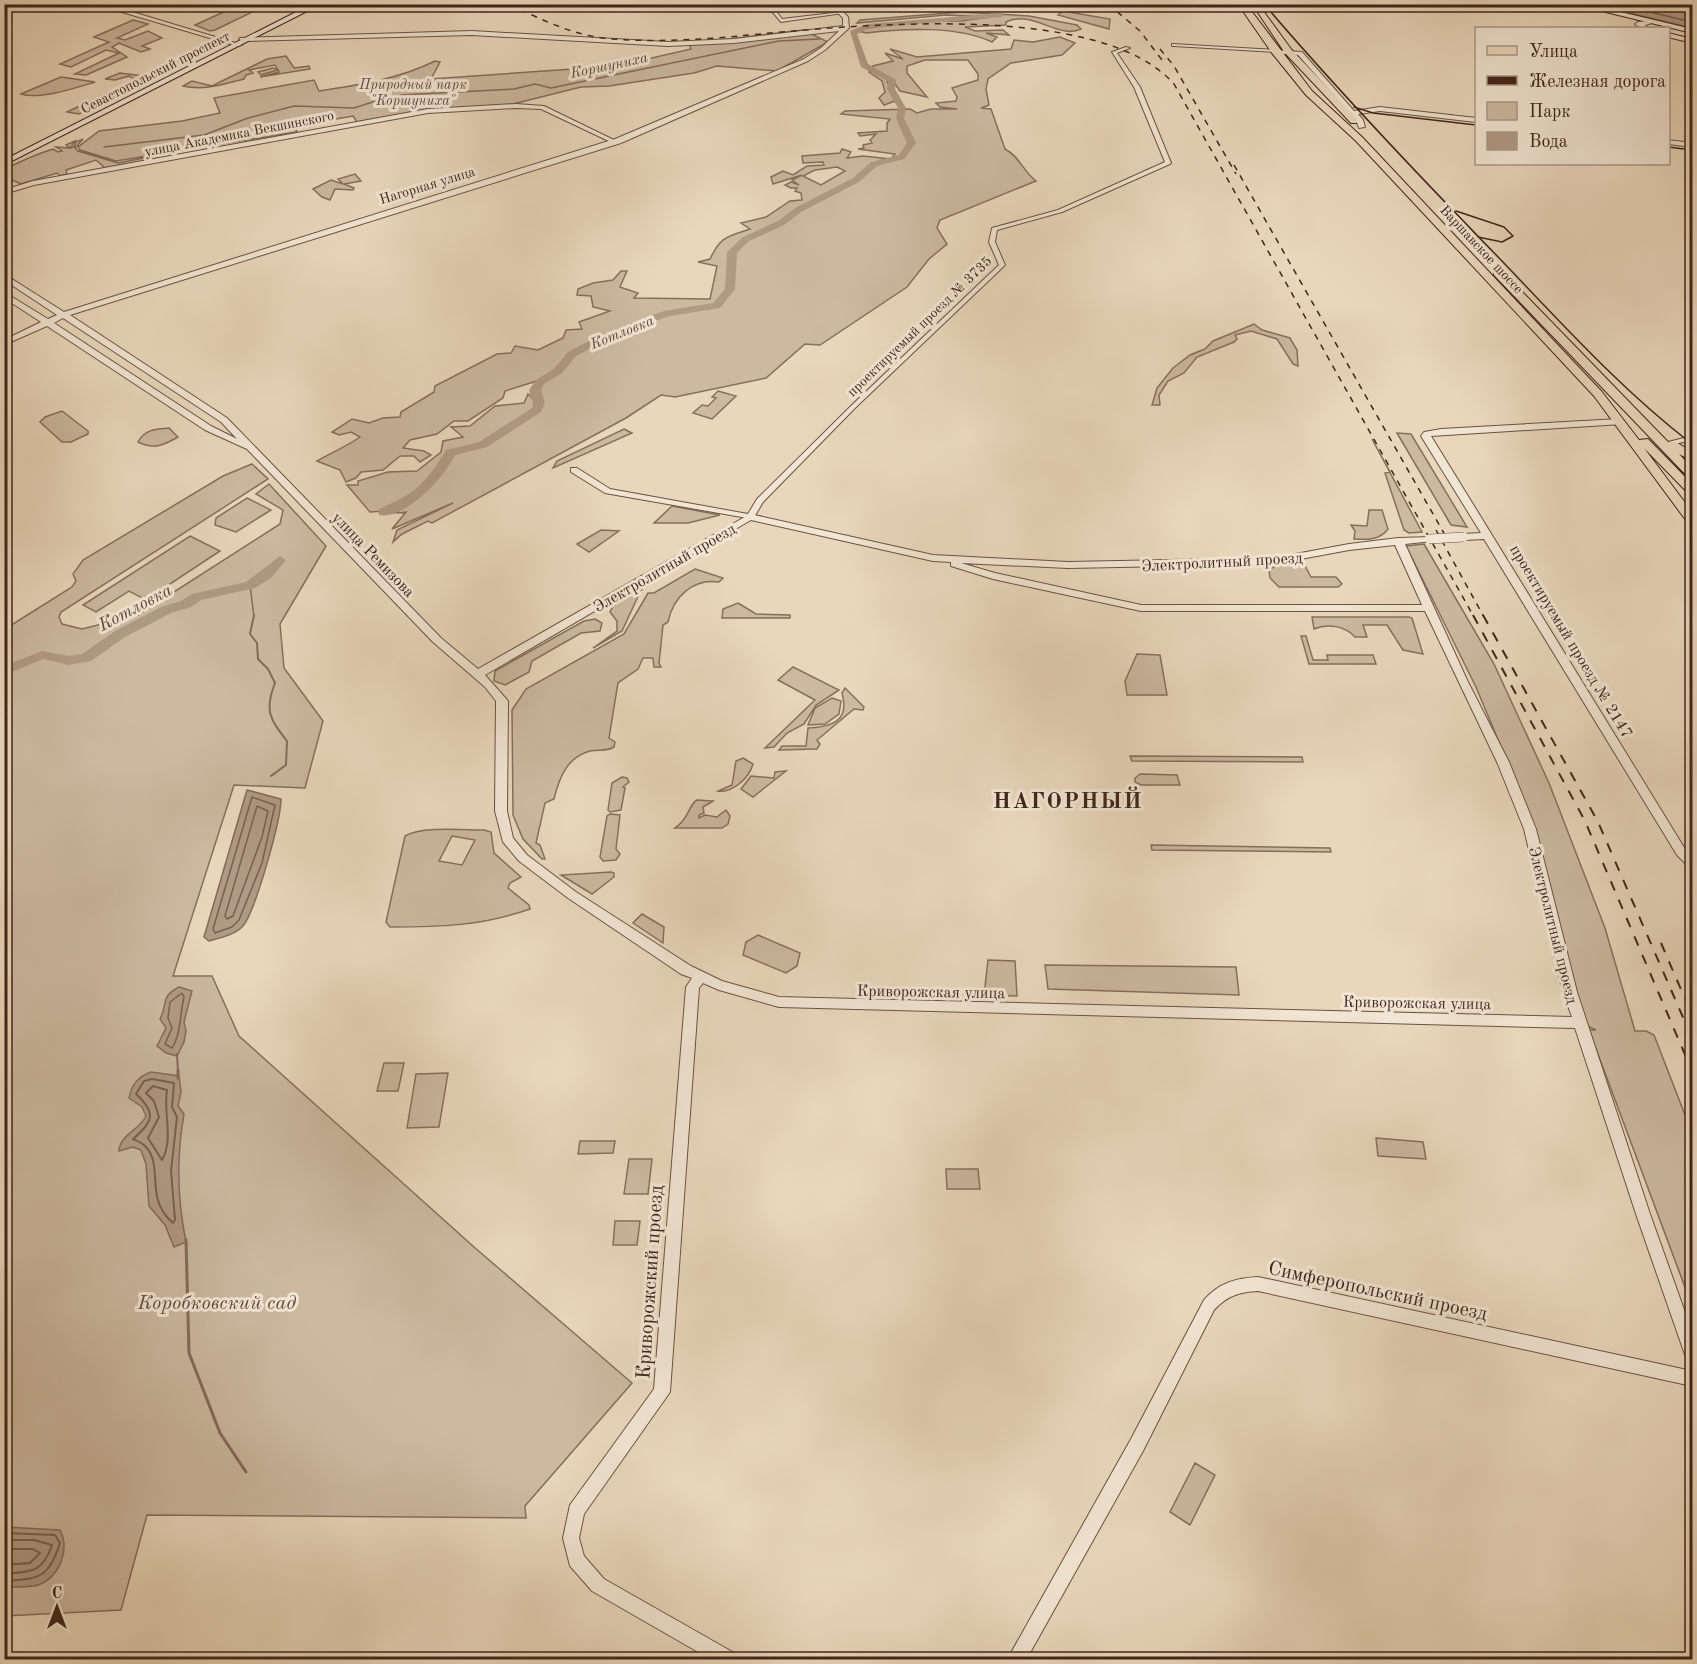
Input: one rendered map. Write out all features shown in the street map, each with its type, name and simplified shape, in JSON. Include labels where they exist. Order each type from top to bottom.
[{"type":"main road","name":"Севастопольский проспект","points":[[4,163],[309,4]]},
{"type":"main road","name":"Севастопольский проспект","points":[[4,158],[318,4]]},
{"type":"main road","name":"Варшавское шоссе","points":[[1242,4],[1275,51],[1314,99],[1359,139],[1598,394],[1692,520]]},
{"type":"main road","name":"Варшавское шоссе","points":[[1254,4],[1288,51],[1336,99],[1456,230],[1656,436],[1670,442],[1692,458]]},
{"type":"main road","points":[[1573,6],[1646,26]]},
{"type":"main road","points":[[1670,29],[1692,31]]},
{"type":"main road","points":[[1670,36],[1692,41]]},
{"type":"main road","points":[[1598,394],[1692,490]]},
{"type":"main road","points":[[1656,436],[1692,474]]},
{"type":"street","points":[[98,4],[238,42]]},
{"type":"street","points":[[768,4],[781,21],[841,13]]},
{"type":"street","points":[[252,38],[472,33],[668,44],[734,41],[846,28],[846,18],[832,4]]},
{"type":"street","name":"Нагорная улица","points":[[4,343],[63,314],[615,142],[806,60],[823,49],[846,28]]},
{"type":"street","points":[[1174,45],[1288,51]]},
{"type":"street","name":"проектируемый проезд № 3735","points":[[750,517],[760,501],[853,407],[1002,265],[992,242],[994,229],[1060,211],[1168,164],[1137,87],[1114,54],[1116,50],[1128,48]]},
{"type":"street","points":[[1336,99],[1353,102]]},
{"type":"street","points":[[1336,99],[1352,112],[1361,123],[1360,127]]},
{"type":"street","points":[[1363,104],[1401,111]]},
{"type":"street","name":"улица Академика Векшинского","points":[[4,192],[33,183],[428,111],[516,106],[542,108],[615,142]]},
{"type":"street","points":[[1352,112],[1373,108],[1475,120]]},
{"type":"street","points":[[1670,142],[1692,145]]},
{"type":"street","name":"улица Ремизова","points":[[4,276],[224,420],[437,640],[461,663],[478,674]]},
{"type":"street","name":"улица Ремизова","points":[[4,294],[208,428],[253,450]]},
{"type":"street","points":[[208,428],[221,428],[225,425],[224,420]]},
{"type":"street","name":"проектируемый проезд № 2147","points":[[1619,422],[1427,434],[1429,442],[1489,536],[1681,852],[1692,863]]},
{"type":"street","points":[[222,436],[224,431],[234,430]]},
{"type":"street","points":[[1670,442],[1692,438]]},
{"type":"street","points":[[574,470],[608,491],[750,517]]},
{"type":"street","name":"Электролитный проезд","points":[[478,674],[750,517],[933,558],[1006,562],[1125,566],[1241,563],[1281,560],[1398,541],[1503,762],[1530,829],[1580,1023],[1692,1349]]},
{"type":"street","points":[[1398,541],[1489,536]]},
{"type":"street","points":[[933,558],[993,576],[1141,608],[1428,608]]},
{"type":"street","points":[[993,576],[989,568],[1006,562]]},
{"type":"street","name":"Криворожская улица","points":[[478,674],[502,701],[501,811],[502,825],[511,845],[572,895],[700,977],[779,1002],[832,1005],[1580,1023]]},
{"type":"street","name":"Криворожский проезд","points":[[700,977],[693,987],[662,1392],[576,1511],[571,1538],[576,1560],[598,1585],[730,1659]]},
{"type":"street","name":"Симферопольский проезд","points":[[1016,1659],[1137,1445],[1209,1305],[1227,1288],[1240,1284],[1258,1284],[1665,1376],[1692,1379]]},
{"type":"green space","points":[[239,5],[267,5],[215,30],[210,31],[195,25]]},
{"type":"green space","points":[[1063,11],[1110,19],[1109,29],[1058,15]]},
{"type":"green space","points":[[961,12],[1029,16],[1077,25],[1081,29],[1064,31],[1026,19],[1006,22],[1006,25],[965,27],[975,31],[1003,30],[1009,35],[986,33],[997,37],[992,42],[963,33],[947,31],[914,29],[866,33],[854,30],[916,21],[961,21],[991,17],[946,15],[857,23],[860,20]]},
{"type":"green space","points":[[133,20],[148,24],[117,38],[125,40],[148,31],[162,38],[142,46],[150,49],[141,52],[119,43],[112,47],[127,57],[86,75],[75,74],[119,53],[106,50],[71,67],[60,64],[109,42],[94,37]]},
{"type":"green space","name":"Природный парк \"Коршуниха\"","points":[[803,30],[828,42],[777,71],[717,66],[694,73],[609,86],[581,87],[513,104],[419,111],[357,122],[353,116],[295,126],[297,132],[116,161],[80,150],[78,147],[99,131],[182,121],[220,113],[214,98],[314,80],[319,91],[334,89],[393,77],[435,61],[440,62],[431,79],[617,66],[691,49],[689,44]]},
{"type":"green space","points":[[1060,37],[1075,43],[1062,55],[1011,63],[988,79],[986,89],[989,105],[981,108],[991,109],[1005,149],[1036,181],[940,220],[937,228],[947,244],[929,259],[907,287],[820,345],[805,344],[766,378],[675,397],[661,395],[626,418],[432,523],[428,521],[402,534],[393,542],[397,530],[453,503],[392,529],[406,512],[370,512],[347,485],[358,485],[358,481],[388,472],[417,471],[441,452],[443,441],[463,437],[451,427],[470,426],[495,406],[524,403],[528,394],[533,398],[540,380],[505,391],[503,398],[468,421],[454,421],[437,434],[410,440],[403,448],[424,451],[431,455],[420,462],[414,456],[400,456],[383,470],[361,472],[356,478],[346,482],[340,470],[317,461],[360,437],[351,432],[339,435],[332,432],[352,419],[369,423],[383,418],[400,417],[401,412],[434,392],[435,386],[497,354],[511,353],[515,346],[538,350],[563,338],[566,330],[582,329],[579,322],[610,311],[593,307],[591,296],[577,295],[578,289],[593,283],[613,280],[621,271],[627,271],[620,287],[638,293],[634,298],[710,299],[717,266],[698,262],[710,259],[726,238],[750,229],[741,223],[766,217],[790,201],[802,200],[801,193],[795,191],[797,188],[785,185],[791,182],[799,185],[792,180],[802,175],[773,184],[771,177],[783,171],[793,175],[807,166],[824,165],[823,162],[803,163],[802,156],[840,153],[842,149],[851,152],[847,158],[863,156],[891,159],[895,154],[858,149],[872,143],[870,140],[876,134],[860,136],[858,133],[887,131],[887,123],[890,119],[841,114],[845,111],[910,109],[917,113],[931,109],[957,109],[940,107],[936,103],[956,101],[957,97],[952,88],[978,80],[978,74],[968,60],[925,60],[907,66],[907,73],[927,97],[900,91],[891,78],[887,82],[892,88],[895,101],[884,105],[879,98],[885,92],[882,81],[869,72],[873,66],[893,61],[885,53],[903,59],[890,49],[917,57],[1011,49],[1014,40],[1033,42]],"holes":[[[837,167],[845,171],[821,185],[803,176],[815,170]]]},
{"type":"green space","points":[[191,56],[195,57],[139,84],[135,83],[140,78],[136,80],[129,76],[115,80],[105,79],[120,73],[144,76]]},
{"type":"green space","points":[[286,56],[294,68],[309,66],[310,69],[260,77],[279,72],[275,65],[249,70],[253,73],[246,75],[244,79],[221,85],[199,88],[183,86],[192,81],[212,86],[267,59]]},
{"type":"green space","points":[[273,68],[278,70],[261,75],[258,72]]},
{"type":"green space","points":[[61,77],[95,82],[37,96],[21,94]]},
{"type":"green space","points":[[116,89],[126,91],[79,114],[67,112]]},
{"type":"green space","points":[[83,139],[75,148],[78,151],[118,163],[154,156],[160,159],[105,168],[96,160],[66,170],[67,174],[60,176],[57,173],[21,184],[5,177],[5,169],[53,149],[58,152],[62,151],[56,147],[70,148],[66,145],[75,141],[71,147],[74,147],[76,142]]},
{"type":"green space","points":[[355,174],[361,181],[344,184],[354,188],[353,190],[335,189],[330,200],[322,197],[313,189],[331,180],[343,184],[338,179]]},
{"type":"green space","points":[[1254,324],[1262,330],[1290,338],[1297,350],[1298,366],[1293,364],[1277,339],[1251,331],[1235,335],[1237,339],[1234,342],[1197,357],[1184,373],[1168,381],[1159,395],[1160,405],[1152,405],[1157,388],[1173,368],[1190,355],[1205,349],[1213,341]]},
{"type":"green space","points":[[718,391],[736,396],[712,419],[693,413],[702,405],[708,406],[716,398],[712,397]]},
{"type":"green space","points":[[62,411],[88,431],[88,434],[71,442],[62,442],[40,422],[45,417]]},
{"type":"green space","points":[[169,428],[178,437],[159,445],[149,446],[138,442],[147,432]]},
{"type":"green space","points":[[624,429],[632,433],[553,468],[557,461]]},
{"type":"green space","points":[[1397,433],[1411,434],[1467,527],[1451,525]]},
{"type":"green space","name":"Коробковский сад","points":[[252,464],[268,479],[61,612],[59,617],[62,624],[82,629],[138,615],[280,524],[283,510],[256,494],[269,484],[326,546],[280,624],[284,668],[323,721],[305,788],[234,785],[173,976],[212,976],[239,1036],[474,1247],[632,1383],[525,1506],[526,1518],[147,1515],[121,1610],[5,1616],[5,629],[72,587],[76,581],[73,574],[83,560],[223,476]]},
{"type":"green space","points":[[1390,472],[1422,532],[1409,533],[1404,530],[1385,473]]},
{"type":"green space","points":[[247,498],[271,510],[236,532],[215,525],[216,518]]},
{"type":"green space","points":[[672,506],[720,515],[688,523],[654,523]]},
{"type":"green space","points":[[1369,510],[1382,510],[1388,529],[1377,537],[1354,539],[1355,531],[1351,525],[1367,526]]},
{"type":"green space","points":[[601,530],[619,531],[589,552],[577,544]]},
{"type":"green space","points":[[190,536],[220,551],[146,600],[129,591],[96,612],[83,605]]},
{"type":"green space","points":[[1424,544],[1494,664],[1549,783],[1605,928],[1635,1031],[1646,1031],[1654,1035],[1692,1133],[1692,1306],[1589,1030],[1596,1030],[1585,1025],[1535,828],[1476,687],[1406,546]]},
{"type":"green space","points":[[1303,562],[1311,577],[1336,577],[1342,584],[1338,587],[1279,587],[1270,578],[1269,570],[1277,565]]},
{"type":"green space","points":[[695,569],[723,578],[719,582],[693,586],[679,597],[668,622],[663,625],[659,663],[661,667],[654,667],[653,658],[643,658],[638,669],[618,683],[609,738],[615,742],[614,747],[582,754],[565,769],[554,799],[545,803],[536,843],[540,845],[545,859],[542,859],[523,839],[513,815],[512,710],[526,689],[624,634],[648,593],[654,593]]},
{"type":"green space","points":[[656,580],[641,590],[622,631],[593,648],[617,631],[617,621],[610,612],[613,606]]},
{"type":"green space","points":[[738,603],[756,614],[790,615],[790,618],[722,618],[723,609]]},
{"type":"green space","points":[[1312,617],[1412,618],[1423,654],[1403,650],[1387,625],[1363,625],[1367,637],[1355,637],[1346,630],[1336,627],[1325,626],[1314,629]]},
{"type":"green space","points":[[595,619],[602,623],[600,631],[581,633],[532,661],[529,672],[505,685],[494,681],[495,671],[584,621]]},
{"type":"green space","points":[[1301,636],[1306,636],[1313,660],[1328,660],[1327,655],[1373,655],[1376,664],[1309,664]]},
{"type":"green space","points":[[1137,654],[1160,655],[1167,695],[1127,695],[1125,681]]},
{"type":"green space","points":[[793,667],[839,690],[816,705],[804,724],[787,733],[774,747],[765,748],[815,700],[778,680]]},
{"type":"green space","points":[[845,688],[864,707],[863,710],[854,709],[817,740],[820,744],[817,749],[779,750],[782,746],[806,746],[808,728],[825,726],[837,721],[843,710],[842,693]]},
{"type":"green space","points":[[832,698],[841,701],[839,714],[825,724],[808,725],[815,708]]},
{"type":"green space","points":[[1130,756],[1302,757],[1303,762],[1132,761]]},
{"type":"green space","points":[[743,758],[753,764],[748,774],[735,787],[718,791],[732,785],[736,761]]},
{"type":"green space","points":[[786,771],[753,797],[741,789],[751,776],[774,778],[775,772]]},
{"type":"green space","points":[[1140,774],[1177,775],[1180,785],[1141,785],[1135,782],[1135,778]]},
{"type":"green space","points":[[622,777],[627,778],[629,782],[623,787],[625,788],[621,810],[610,812],[608,810],[612,783]]},
{"type":"green space","points":[[697,800],[713,801],[703,807],[704,813],[699,815],[699,818],[705,815],[717,817],[726,810],[730,816],[728,824],[722,828],[675,828]]},
{"type":"green space","points":[[620,815],[616,849],[620,854],[616,860],[603,861],[600,857],[607,816]]},
{"type":"green space","points":[[432,830],[491,832],[494,853],[521,877],[510,883],[508,888],[529,905],[530,909],[478,922],[427,927],[390,927],[386,922],[405,836]],"holes":[[[452,836],[475,840],[462,865],[439,861]]]},
{"type":"green space","points":[[1151,845],[1330,848],[1331,852],[1152,850]]},
{"type":"green space","points":[[614,873],[614,877],[592,894],[561,875]]},
{"type":"green space","points":[[642,914],[664,927],[663,943],[633,923]]},
{"type":"green space","points":[[758,935],[800,953],[797,966],[786,973],[743,955],[746,942]]},
{"type":"green space","points":[[988,960],[1015,961],[1017,996],[984,995]]},
{"type":"green space","points":[[1045,965],[1236,967],[1239,995],[1048,989]]},
{"type":"green space","points":[[384,1063],[404,1063],[398,1091],[377,1091]]},
{"type":"green space","points":[[448,1073],[439,1127],[407,1128],[416,1074]]},
{"type":"green space","points":[[1376,1138],[1423,1142],[1426,1159],[1378,1156]]},
{"type":"green space","points":[[580,1141],[615,1141],[613,1153],[578,1154]]},
{"type":"green space","points":[[629,1159],[652,1159],[648,1194],[624,1194]]},
{"type":"green space","points":[[946,1169],[978,1169],[980,1189],[947,1189]]},
{"type":"green space","points":[[615,1221],[640,1221],[637,1245],[613,1245]]},
{"type":"green space","points":[[1195,1463],[1215,1475],[1190,1525],[1170,1512]]},
{"type":"water","points":[[1595,5],[1692,5],[1692,28]]},
{"type":"water","points":[[247,790],[281,799],[272,845],[254,904],[242,927],[231,934],[209,941],[204,937]]},
{"type":"water","points":[[179,987],[192,991],[184,1022],[186,1031],[184,1042],[177,1056],[166,1053],[157,1046],[166,1028],[160,1019],[167,997]]},
{"type":"water","points":[[151,1072],[179,1076],[181,1092],[178,1106],[184,1114],[179,1178],[186,1242],[174,1247],[165,1225],[149,1206],[146,1164],[141,1150],[133,1147],[119,1151],[126,1136],[146,1116],[142,1107],[129,1098],[136,1082]]},
{"type":"water","points":[[4,1527],[60,1530],[64,1545],[63,1554],[52,1576],[38,1585],[5,1587]]},
{"type":"waterway","name":"Котловка","points":[[903,154],[912,143],[900,118],[902,108],[891,89],[892,80],[864,65],[853,33],[867,26],[999,15]]},
{"type":"waterway","name":"Коршуниха","points":[[401,95],[514,89],[535,84],[551,88],[779,41],[819,39]]},
{"type":"waterway","name":"Коршуниха","points":[[104,147],[204,135],[248,118],[294,106],[354,108],[379,100]]},
{"type":"waterway","name":"Котловка","points":[[383,512],[424,489],[439,472],[450,452],[468,450],[483,444],[537,410],[539,403],[535,390],[540,382],[558,371],[572,354],[604,337],[634,331],[651,319],[668,313],[716,306],[730,289],[733,275],[732,252],[746,239],[781,223],[798,210],[856,180],[874,164],[901,157]]},
{"type":"waterway","name":"Котловка","points":[[4,671],[42,655],[68,661],[86,658],[120,634],[166,610],[186,604],[197,597],[250,585],[267,574],[280,560]]},
{"type":"waterway","points":[[250,585],[254,616]]},
{"type":"waterway","points":[[254,616],[250,634],[257,643],[258,659],[268,669],[275,683],[270,701],[270,714],[276,727],[287,741],[286,765],[271,776]]},
{"type":"waterway","points":[[177,1054],[178,1072]]},
{"type":"waterway","points":[[178,1072],[178,1078]]},
{"type":"waterway","points":[[186,1240],[189,1353],[220,1433],[246,1472]]},
{"type":"tram line","points":[[1264,4],[1357,108]]},
{"type":"tram line","points":[[1357,108],[1373,113],[1475,125]]},
{"type":"tram line","points":[[1357,108],[1479,237]]},
{"type":"tram line","points":[[1670,147],[1692,150]]},
{"type":"tram line","points":[[1456,211],[1504,227],[1513,236],[1502,242],[1479,237]]},
{"type":"tram line","points":[[1479,237],[1617,379],[1692,444]]},
{"type":"railway","points":[[510,4],[560,27],[585,35],[612,39],[691,39],[845,27],[972,24],[1034,29],[1091,40],[1139,57],[1174,84],[1474,617]]},
{"type":"railway","points":[[1108,4],[1140,31],[1162,60]]},
{"type":"railway","points":[[1160,49],[1174,66],[1236,174]]},
{"type":"railway","points":[[1234,165],[1445,535]]},
{"type":"railway","points":[[1436,530],[1484,617]]},
{"type":"railway","points":[[1473,615],[1585,821],[1692,1071]]},
{"type":"railway","points":[[1483,615],[1598,822],[1692,1038]]},
{"type":"railway","points":[[1661,943],[1692,1015]]},
{"type":"district","name":"НАГОРНЫЙ","points":[[1068,800]]}]
